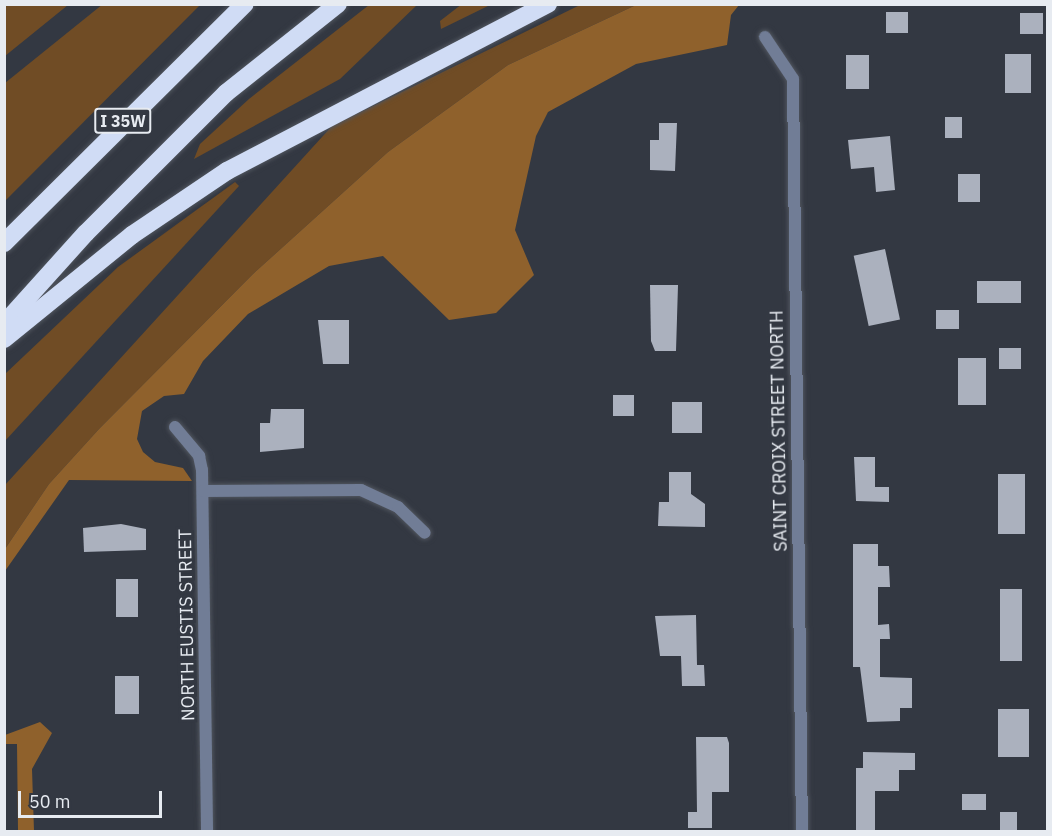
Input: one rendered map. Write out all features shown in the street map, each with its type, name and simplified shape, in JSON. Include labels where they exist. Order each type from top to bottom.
[{"type":"highway","name":"I 35W","points":[[4,243],[245,4]]},
{"type":"highway","name":"I 35W","points":[[4,324],[86,233],[226,93],[338,4]]},
{"type":"highway","points":[[4,339],[72,281],[195,192],[260,152],[548,4]]},
{"type":"street","name":"SAINT CROIX STREET NORTH","points":[[765,37],[793,79],[802,831]]},
{"type":"street","name":"NORTH EUSTIS STREET","points":[[175,427],[199,456],[203,492],[207,831]]},
{"type":"street","points":[[203,492],[361,490],[398,507],[425,533]]},
{"type":"shaded area","points":[[5,4],[68,4],[68,5],[5,56]]},
{"type":"shaded area","points":[[103,4],[200,5],[5,201],[5,83]]},
{"type":"shaded area","points":[[462,4],[490,5],[441,29],[440,21]]},
{"type":"shaded area","points":[[369,5],[417,5],[340,79],[194,159],[200,144],[249,99]]},
{"type":"shaded area","points":[[580,5],[636,5],[508,65],[388,152],[253,274],[99,429],[49,484],[5,549],[5,485],[332,126]]},
{"type":"shaded area","points":[[636,5],[739,5],[731,15],[727,45],[636,64],[548,112],[536,136],[515,230],[534,275],[496,313],[449,320],[383,256],[329,266],[248,314],[203,361],[184,394],[164,396],[142,411],[137,439],[143,452],[155,462],[183,468],[192,481],[69,480],[5,571],[5,549],[49,484],[99,429],[253,274],[388,152],[508,65]]},
{"type":"shaded area","points":[[235,182],[239,186],[5,441],[5,374],[118,267]]},
{"type":"shaded area","points":[[40,722],[52,733],[32,769],[34,831],[18,831],[17,744],[5,744],[5,735]]},
{"type":"building","points":[[886,12],[908,12],[908,33],[886,33]]},
{"type":"building","points":[[1020,13],[1043,13],[1043,34],[1020,34]]},
{"type":"building","points":[[1005,54],[1031,54],[1031,93],[1005,93]]},
{"type":"building","points":[[846,55],[869,55],[869,89],[846,89]]},
{"type":"building","points":[[945,117],[962,117],[962,138],[945,138]]},
{"type":"building","points":[[659,123],[677,123],[675,171],[650,170],[650,140],[659,140]]},
{"type":"building","points":[[890,136],[895,190],[876,192],[874,167],[851,169],[848,140]]},
{"type":"building","points":[[958,174],[980,174],[980,202],[958,202]]},
{"type":"building","points":[[885,249],[900,319],[869,326],[854,256]]},
{"type":"building","points":[[977,281],[1021,281],[1021,303],[977,303]]},
{"type":"building","points":[[650,285],[678,285],[676,351],[655,351],[651,341]]},
{"type":"building","points":[[936,310],[959,310],[959,329],[936,329]]},
{"type":"building","points":[[318,320],[349,320],[349,364],[323,364]]},
{"type":"building","points":[[999,348],[1021,348],[1021,369],[999,369]]},
{"type":"building","points":[[958,358],[986,358],[986,405],[958,405]]},
{"type":"building","points":[[613,395],[634,395],[634,416],[613,416]]},
{"type":"building","points":[[672,402],[702,402],[702,433],[672,433]]},
{"type":"building","points":[[271,409],[304,409],[304,448],[260,452],[260,423],[270,423]]},
{"type":"building","points":[[854,457],[875,457],[875,487],[889,487],[889,502],[856,501]]},
{"type":"building","points":[[669,472],[691,472],[691,494],[705,504],[705,527],[658,526],[659,502],[669,502]]},
{"type":"building","points":[[998,474],[1025,474],[1025,534],[998,534]]},
{"type":"building","points":[[121,524],[146,529],[146,550],[84,552],[83,528]]},
{"type":"building","points":[[853,544],[878,544],[878,566],[889,566],[890,587],[878,587],[878,625],[889,624],[890,639],[880,639],[880,677],[912,678],[912,708],[900,708],[900,721],[867,722],[860,667],[853,667]]},
{"type":"building","points":[[116,579],[138,579],[138,617],[116,617]]},
{"type":"building","points":[[1000,589],[1022,589],[1022,661],[1000,661]]},
{"type":"building","points":[[696,615],[697,665],[704,665],[705,686],[682,686],[681,656],[660,656],[655,616]]},
{"type":"building","points":[[115,676],[139,676],[139,714],[115,714]]},
{"type":"building","points":[[998,709],[1029,709],[1029,757],[998,757]]},
{"type":"building","points":[[696,737],[727,737],[729,743],[729,792],[712,792],[712,828],[688,828],[688,812],[697,812]]},
{"type":"building","points":[[863,752],[915,753],[915,770],[899,770],[899,791],[875,791],[875,831],[856,831],[856,768],[863,768]]},
{"type":"building","points":[[962,794],[986,794],[986,810],[962,810]]},
{"type":"building","points":[[1000,812],[1017,812],[1017,831],[1000,831]]}]
